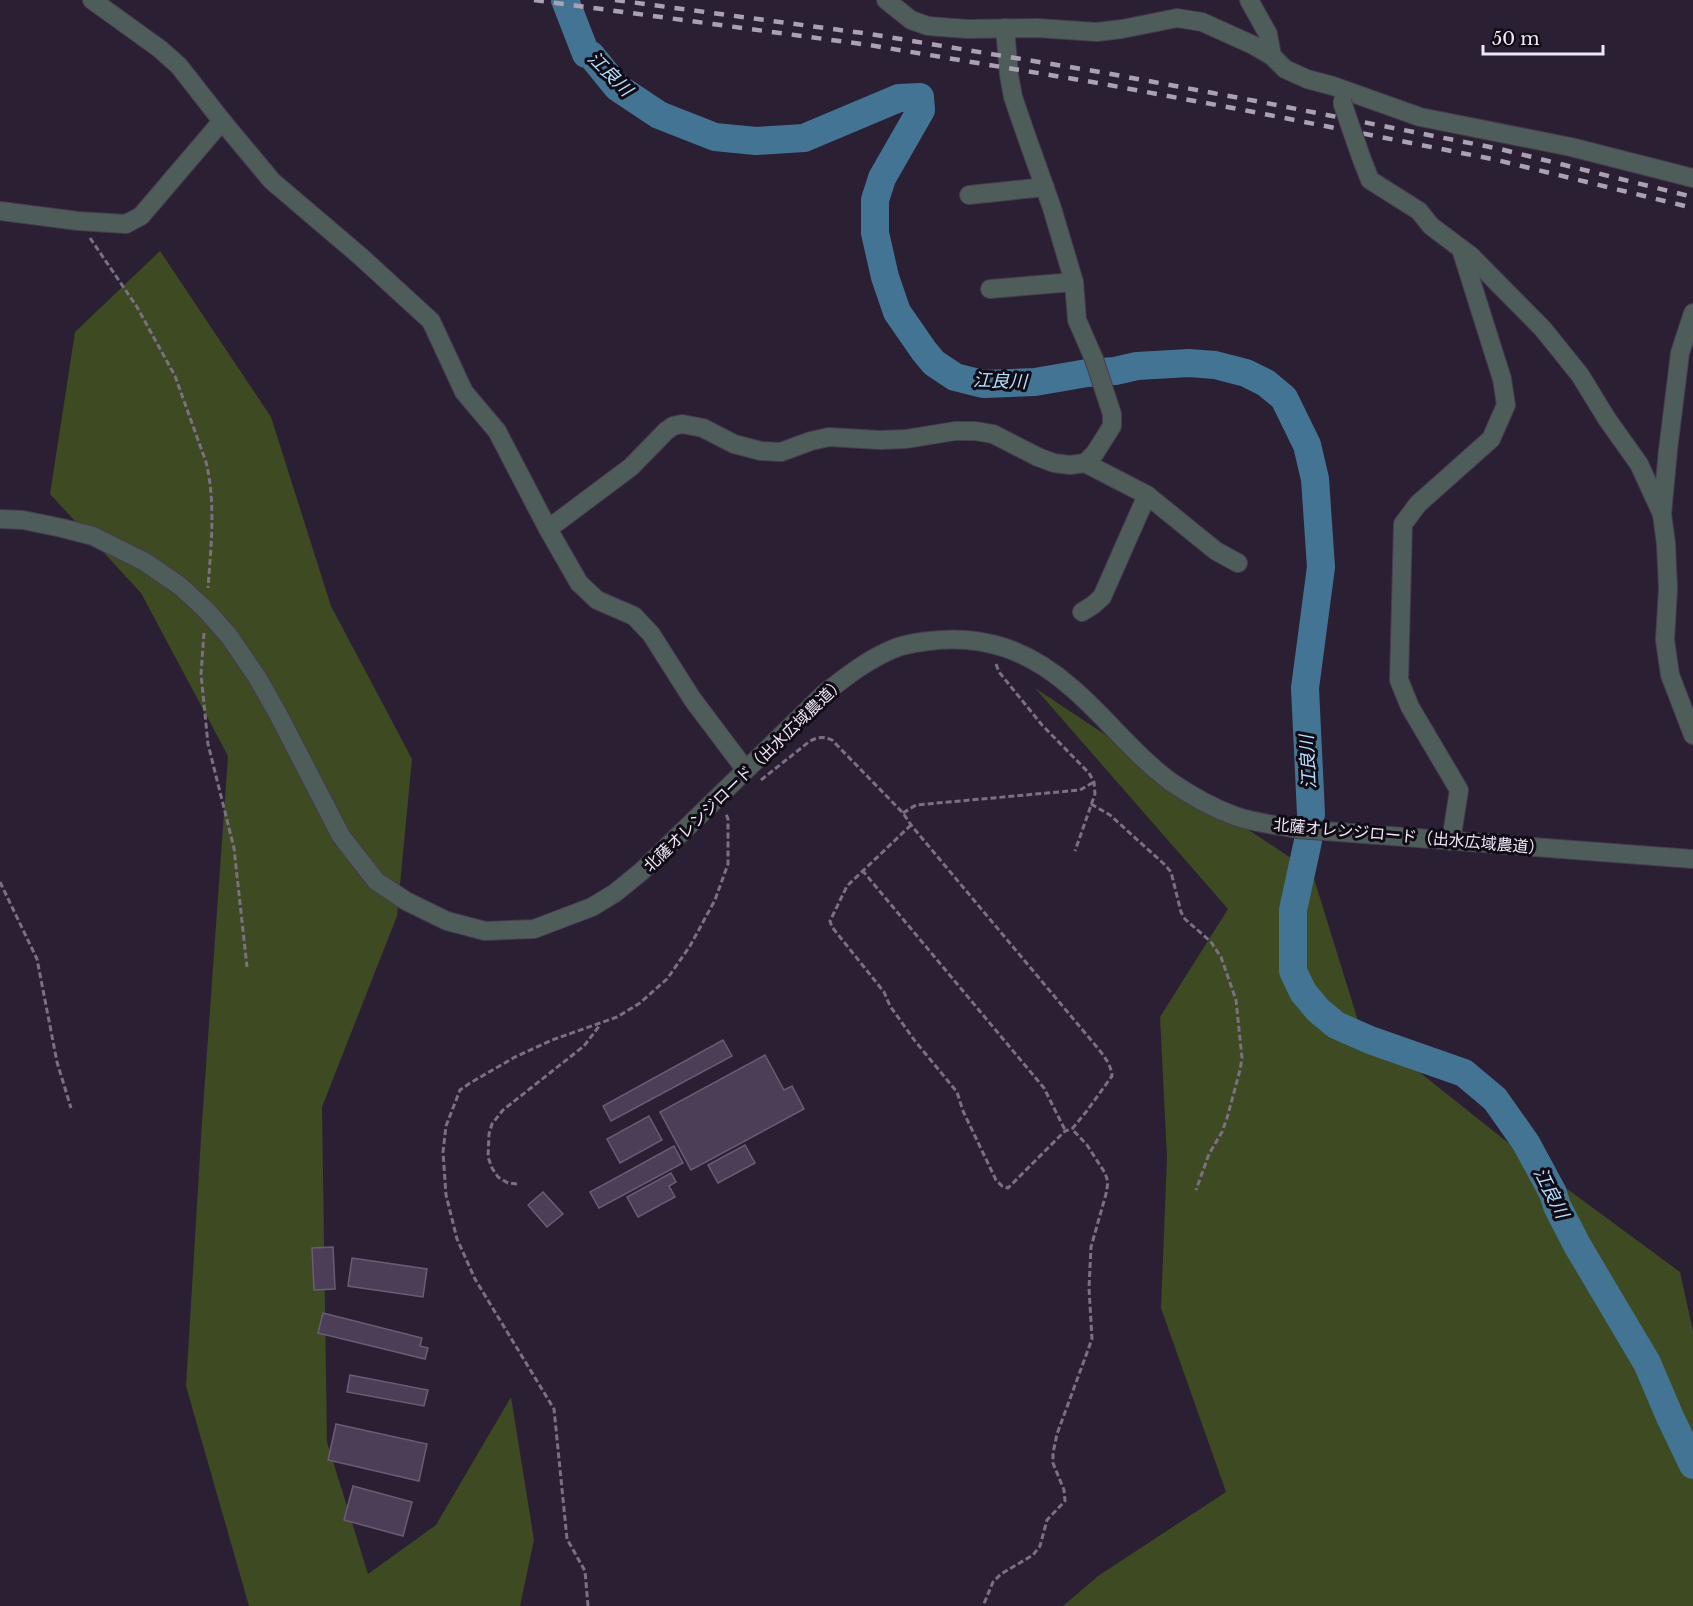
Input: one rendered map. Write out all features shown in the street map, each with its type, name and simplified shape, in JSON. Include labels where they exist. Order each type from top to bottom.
[{"type":"street","points":[[92,0],[160,49],[179,66],[272,181],[359,255],[431,321],[464,392],[497,431],[579,583],[597,600],[634,616],[651,634],[693,700],[745,769]]},
{"type":"street","points":[[886,0],[912,20],[928,26],[967,29],[1065,28],[1097,32],[1177,18],[1202,22],[1272,56],[1285,69],[1337,94],[1420,117],[1571,147],[1693,178]]},
{"type":"street","points":[[1249,0],[1268,34],[1272,56]]},
{"type":"street","points":[[1005,28],[1013,97],[1045,187],[1074,282],[1077,320],[1094,359],[1112,414],[1112,426],[1085,464]]},
{"type":"street","points":[[1337,94],[1370,180],[1419,211],[1431,226],[1461,249],[1505,289],[1543,328],[1580,375],[1607,419],[1639,464],[1662,514]]},
{"type":"street","points":[[0,211],[78,221],[126,224],[141,216],[222,122]]},
{"type":"street","points":[[969,195],[1045,187]]},
{"type":"street","points":[[1451,841],[1459,790],[1410,707],[1399,680],[1403,524],[1418,504],[1491,439],[1506,405],[1502,380],[1461,249]]},
{"type":"street","points":[[990,289],[1074,282]]},
{"type":"street","points":[[1693,313],[1680,353],[1662,514],[1668,589],[1665,640],[1670,675],[1693,735]]},
{"type":"street","points":[[548,529],[631,467],[673,426],[682,424],[704,428],[734,444],[761,451],[781,452],[829,437],[906,439],[955,431],[975,431],[993,434],[1054,463],[1085,464],[1147,495],[1216,551],[1238,563]]},
{"type":"street","points":[[1082,612],[1102,597],[1147,495]]},
{"type":"street","name":"北薩オレンジロード（出水広域農道）","points":[[0,519],[23,520],[93,536],[146,562],[180,586],[229,636],[257,677],[279,714],[341,836],[376,881],[406,901],[447,921],[485,931],[534,929],[592,907],[615,893],[642,871],[825,693],[857,668],[897,647],[962,638],[988,642],[1014,650],[1054,673],[1073,689],[1136,753],[1171,782],[1205,802],[1236,816],[1298,829],[1693,859]]},
{"type":"path","points":[[78,221],[138,307],[175,376],[209,474],[212,531],[201,674],[208,744],[234,848],[247,967]]},
{"type":"path","points":[[988,642],[999,672],[1042,725],[1089,773],[1094,782],[1095,794],[1075,851]]},
{"type":"path","points":[[757,784],[810,741],[819,737],[832,740],[903,813],[1108,1061],[1112,1069],[1112,1076],[1086,1112],[1008,1188],[996,1180],[963,1112],[957,1092],[915,1041],[890,1006],[884,992],[832,927],[830,921],[847,886],[911,825]]},
{"type":"path","points":[[903,813],[916,805],[1080,790],[1094,782]]},
{"type":"path","points":[[588,1606],[585,1571],[567,1539],[554,1409],[475,1280],[457,1239],[446,1195],[443,1152],[446,1126],[460,1090],[515,1057],[552,1040],[617,1017],[640,1003],[667,979],[690,946],[715,900],[728,864],[728,819],[720,794]]},
{"type":"path","points":[[1091,804],[1110,815],[1171,872],[1180,912],[1215,947],[1221,957],[1236,1000],[1242,1058],[1240,1070],[1222,1132],[1209,1154],[1196,1190]]},
{"type":"path","points":[[862,870],[1044,1088],[1065,1131]]},
{"type":"path","points":[[0,882],[37,959],[57,1062],[71,1108]]},
{"type":"path","points":[[517,1184],[508,1183],[492,1168],[488,1158],[489,1134],[492,1124],[503,1110],[584,1046],[601,1023]]},
{"type":"path","points":[[983,1606],[993,1582],[1001,1574],[1033,1555],[1040,1546],[1047,1520],[1065,1501],[1064,1490],[1053,1463],[1053,1453],[1057,1434],[1092,1339],[1089,1288],[1091,1247],[1108,1182],[1105,1173],[1087,1145],[1071,1129]]},
{"type":"green space","points":[[160,251],[271,417],[331,606],[412,759],[397,916],[322,1107],[327,1442],[368,1574],[436,1525],[511,1397],[534,1540],[520,1606],[249,1606],[186,1386],[228,756],[141,593],[50,494],[75,332]]},
{"type":"green space","points":[[1035,688],[1312,872],[1359,1024],[1551,1177],[1680,1272],[1693,1331],[1693,1606],[1063,1606],[1098,1576],[1226,1492],[1161,1308],[1167,1157],[1160,1017],[1228,909]]},
{"type":"building","points":[[723,1040],[732,1056],[611,1121],[603,1106]]},
{"type":"building","points":[[765,1055],[784,1090],[792,1086],[804,1109],[691,1170],[660,1112]]},
{"type":"building","points":[[649,1116],[662,1140],[620,1163],[607,1139]]},
{"type":"building","points":[[745,1145],[755,1163],[718,1183],[708,1165]]},
{"type":"building","points":[[674,1146],[683,1163],[599,1208],[590,1192]]},
{"type":"building","points":[[671,1173],[676,1182],[669,1186],[675,1197],[638,1217],[627,1197]]},
{"type":"building","points":[[543,1192],[563,1214],[547,1227],[528,1205]]},
{"type":"building","points":[[333,1247],[335,1289],[314,1290],[312,1248]]},
{"type":"building","points":[[352,1258],[427,1269],[423,1297],[348,1286]]},
{"type":"building","points":[[323,1313],[422,1338],[420,1346],[428,1348],[425,1359],[318,1333]]},
{"type":"building","points":[[350,1375],[428,1390],[424,1406],[347,1392]]},
{"type":"building","points":[[336,1424],[427,1444],[419,1481],[328,1460]]},
{"type":"building","points":[[353,1486],[412,1502],[403,1536],[344,1520]]},
{"type":"waterway","name":"江良川","points":[[565,0],[586,54],[591,55],[617,87],[659,115],[715,137],[756,141],[804,138],[899,98],[920,97],[921,110],[882,178],[875,200],[875,233],[885,277],[897,312],[934,363],[955,377],[983,384],[1035,382],[1137,366],[1189,363],[1215,365],[1246,373],[1266,383],[1284,398],[1307,445],[1315,479],[1321,567],[1305,688],[1311,814]]},
{"type":"waterway","name":"江良川","points":[[1308,841],[1293,910],[1293,971],[1303,992],[1318,1010],[1336,1025],[1370,1040],[1464,1073],[1495,1099],[1526,1143],[1577,1245],[1647,1363],[1693,1465]]},
{"type":"railway","points":[[534,0],[869,45],[1098,83],[1497,160],[1693,208]]},
{"type":"railway","points":[[615,0],[870,34],[1100,72],[1500,149],[1693,197]]}]
